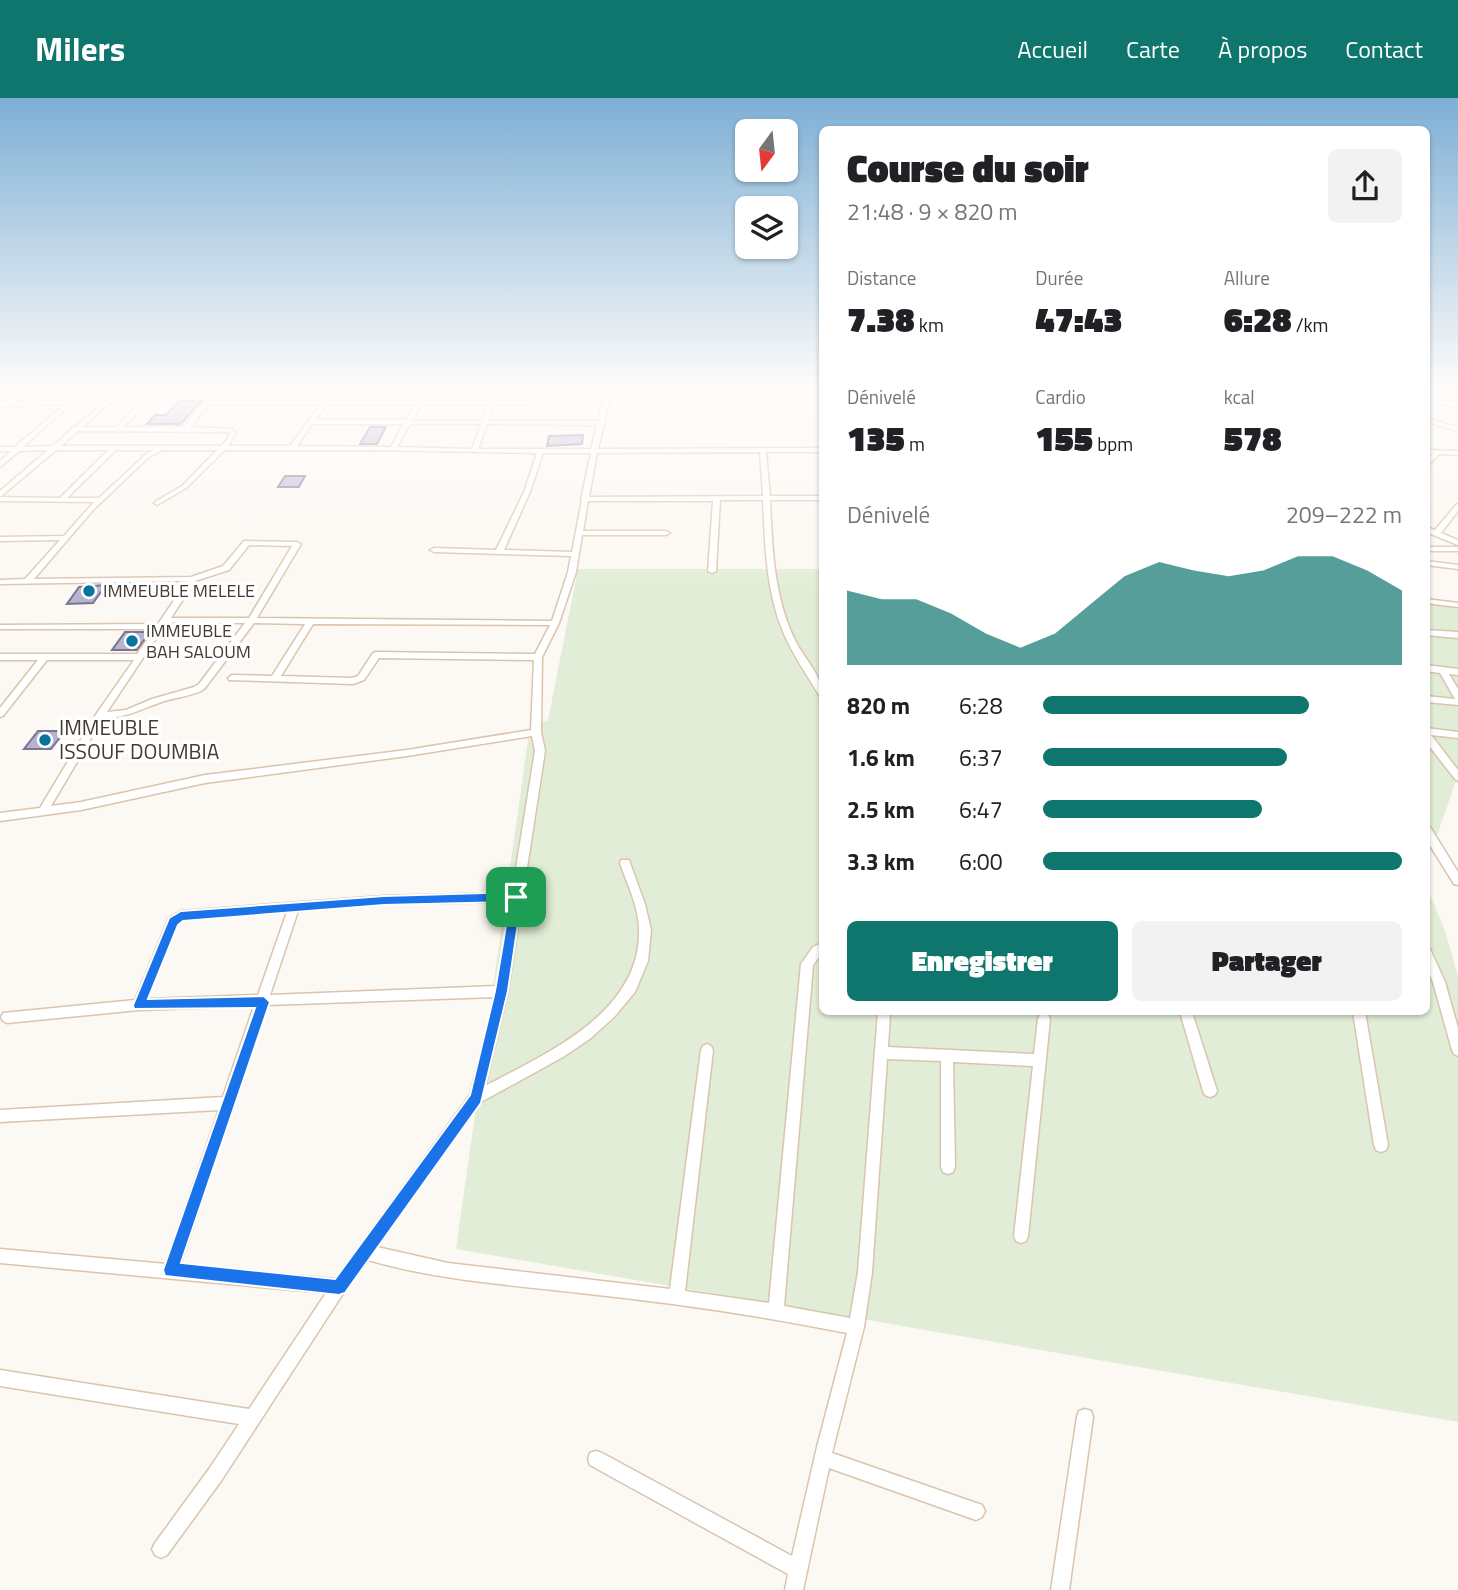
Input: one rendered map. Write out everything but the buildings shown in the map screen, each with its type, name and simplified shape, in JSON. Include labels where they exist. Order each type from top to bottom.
[{"type":"street","points":[[0,497],[40,459]]},
{"type":"street","points":[[61,500],[103,459]]},
{"type":"street","points":[[28,581],[101,500],[144,459]]},
{"type":"street","points":[[157,503],[188,484],[211,459]]},
{"type":"street","points":[[499,552],[527,492],[538,459]]},
{"type":"street","points":[[161,1549],[254,1418],[339,1287],[367,1252],[476,1098],[502,991],[540,751],[536,732],[538,657],[555,623],[575,554],[593,459]]},
{"type":"street","points":[[764,459],[770,572],[780,614],[788,634],[819,688]]},
{"type":"street","points":[[0,497],[101,500]]},
{"type":"street","points":[[584,499],[819,498]]},
{"type":"street","points":[[712,570],[717,499]]},
{"type":"street","points":[[1437,533],[1458,506]]},
{"type":"street","points":[[1430,530],[1458,542]]},
{"type":"street","points":[[578,533],[666,533]]},
{"type":"street","points":[[0,538],[66,538]]},
{"type":"street","points":[[0,582],[192,579],[226,568],[247,542],[298,544],[252,620],[194,692],[164,698],[136,712],[120,716],[100,715]]},
{"type":"street","points":[[1430,549],[1458,548]]},
{"type":"street","points":[[434,550],[575,554]]},
{"type":"street","points":[[1430,564],[1458,567]]},
{"type":"street","points":[[44,810],[100,715],[192,579]]},
{"type":"street","points":[[1430,602],[1458,605]]},
{"type":"street","points":[[0,627],[252,620],[555,623]]},
{"type":"street","points":[[275,679],[310,620]]},
{"type":"street","points":[[1430,632],[1458,635]]},
{"type":"street","points":[[232,678],[354,681],[361,678],[376,654],[538,657]]},
{"type":"street","points":[[0,657],[139,657]]},
{"type":"street","points":[[0,714],[46,657]]},
{"type":"street","points":[[1430,668],[1458,671]]},
{"type":"street","points":[[1430,698],[1458,699],[1443,670]]},
{"type":"street","points":[[0,817],[81,806],[205,779],[407,753],[536,732]]},
{"type":"street","points":[[1430,733],[1458,735]]},
{"type":"street","points":[[1430,738],[1456,772]]},
{"type":"street","points":[[1430,836],[1458,881]]},
{"type":"street","points":[[476,1098],[596,1027],[634,983],[641,964],[645,931],[625,863]]},
{"type":"street","points":[[139,1005],[177,919],[384,900],[516,897]]},
{"type":"street","points":[[171,1270],[294,907]]},
{"type":"street","points":[[776,1313],[807,964],[819,949]]},
{"type":"street","points":[[1430,961],[1439,982],[1458,1050]]},
{"type":"street","points":[[6,1017],[139,1005],[502,991]]},
{"type":"street","points":[[794,1590],[856,1327],[869,1242],[884,1015]]},
{"type":"street","points":[[1187,1015],[1210,1091]]},
{"type":"street","points":[[1359,1015],[1381,1145]]},
{"type":"street","points":[[1021,1236],[1044,1019]]},
{"type":"street","points":[[677,1296],[707,1050]]},
{"type":"street","points":[[882,1052],[1040,1059]]},
{"type":"street","points":[[947,1056],[948,1167]]},
{"type":"street","points":[[0,1116],[228,1103]]},
{"type":"street","points":[[367,1252],[391,1260],[452,1270],[677,1296],[856,1327]]},
{"type":"street","points":[[0,1256],[339,1287]]},
{"type":"street","points":[[0,1378],[254,1418]]},
{"type":"street","points":[[1060,1590],[1085,1417]]},
{"type":"street","points":[[823,1458],[976,1511]]},
{"type":"street","points":[[596,1459],[799,1570]]},
{"type":"green space","points":[[578,569],[819,569],[819,1015],[1430,1015],[1430,895],[1445,931],[1458,976],[1458,1422],[456,1249],[530,726],[548,720]]},
{"type":"green space","points":[[1430,599],[1458,602],[1458,775],[1430,856]]},
{"type":"place","name":"IMMEUBLE MELELE","points":[[89,591]]},
{"type":"place","name":"IMMEUBLE BAH SALOUM","points":[[132,641]]},
{"type":"place","name":"IMMEUBLE ISSOUF DOUMBIA","points":[[45,740]]},
{"type":"route","points":[[516,897],[502,991],[476,1098],[465,1117],[339,1287],[171,1270],[264,1002],[139,1005],[173,921],[181,916],[384,900],[516,897]]}]
